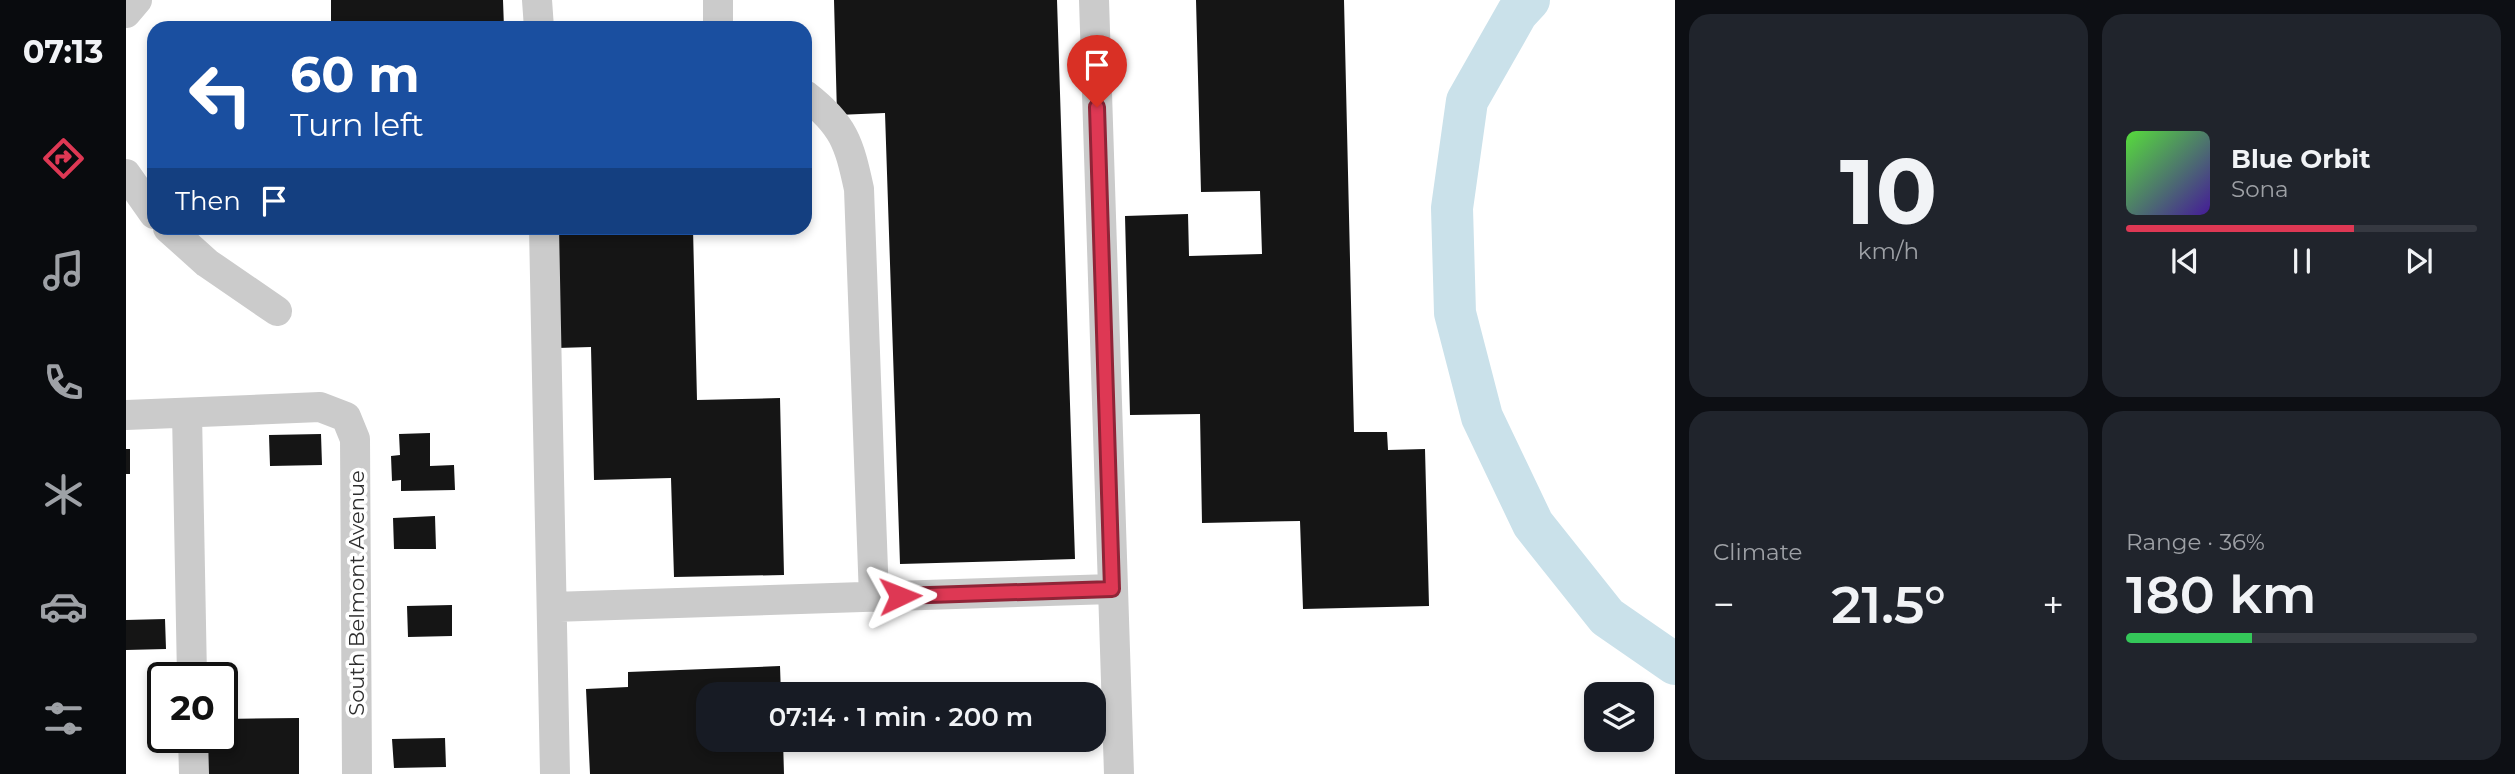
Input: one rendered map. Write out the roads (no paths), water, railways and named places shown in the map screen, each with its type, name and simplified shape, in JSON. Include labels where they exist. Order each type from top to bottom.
[{"type":"street","points":[[126,13],[137,0]]},
{"type":"street","points":[[537,0],[538,21]]},
{"type":"street","points":[[718,0],[718,21]]},
{"type":"street","points":[[1094,0],[1119,774]]},
{"type":"street","points":[[812,100],[827,112],[849,144],[859,189],[874,597]]},
{"type":"street","points":[[126,174],[147,204]]},
{"type":"street","points":[[176,235],[207,263],[277,311]]},
{"type":"street","points":[[544,235],[555,774]]},
{"type":"street","name":"South Belmont Avenue","points":[[187,413],[320,407],[342,415],[355,439],[358,774]]},
{"type":"street","points":[[126,415],[187,413],[192,662]]},
{"type":"street","points":[[552,607],[1112,589]]},
{"type":"street","points":[[193,753],[194,774]]},
{"type":"waterway","points":[[1529,0],[1517,13],[1467,101],[1452,208],[1455,313],[1482,417],[1533,524],[1607,617],[1675,664]]}]
